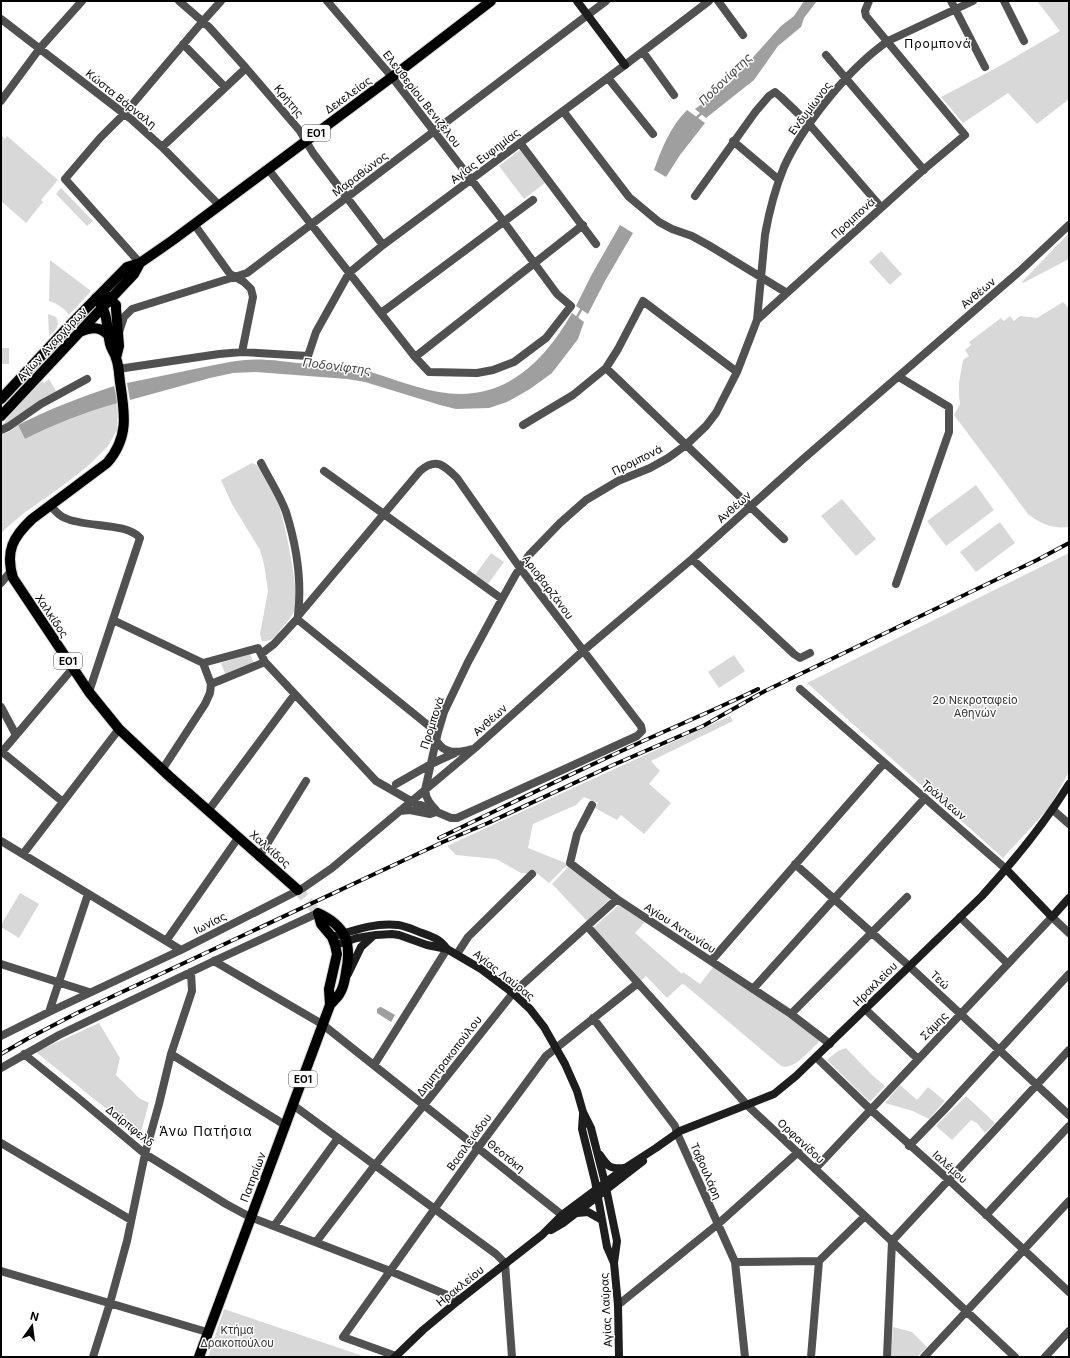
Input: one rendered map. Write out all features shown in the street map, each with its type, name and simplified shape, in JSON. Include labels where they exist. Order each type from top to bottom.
[{"type":"main road","name":"Δεκελείας","points":[[100,295],[127,267],[140,263],[194,224],[392,77],[491,1]]},
{"type":"main road","points":[[577,1],[625,65]]},
{"type":"main road","name":"Δεκελείας","points":[[107,303],[134,274],[140,263]]},
{"type":"main road","name":"Χαλκίδος","points":[[100,295],[107,303],[116,305],[113,334],[119,346],[116,358],[123,403],[124,431],[122,438],[115,453],[101,468],[32,519],[15,537],[12,543],[10,555],[11,571],[16,583],[89,692],[119,729],[162,770],[298,890]]},
{"type":"main road","name":"Αγίων Αναργύρων","points":[[1,399],[100,295]]},
{"type":"main road","name":"Αγίων Αναργύρων","points":[[1,416],[107,303]]},
{"type":"main road","points":[[79,333],[88,328],[94,328],[113,334]]},
{"type":"main road","name":"Ηρακλείου","points":[[396,1357],[423,1330],[505,1262],[542,1235],[563,1223],[576,1213],[625,1168],[677,1133],[774,1094],[796,1076],[960,917],[1006,869],[1053,810],[1069,784]]},
{"type":"main road","name":"Τράλλεων","points":[[1006,869],[1052,917]]},
{"type":"main road","name":"Σάμης","points":[[1052,917],[1069,898]]},
{"type":"main road","points":[[318,913],[326,917],[345,937]]},
{"type":"main road","points":[[318,913],[320,924],[334,941]]},
{"type":"main road","name":"Αγίας Λαύρας","points":[[334,941],[375,926],[400,926],[442,941],[447,948],[481,969],[513,993],[530,1009],[544,1027],[556,1046],[574,1084],[583,1112],[591,1128],[605,1186],[617,1242],[614,1263],[618,1305],[619,1357]]},
{"type":"main road","points":[[345,980],[361,947],[376,934]]},
{"type":"main road","name":"Αγίας Λαύρας","points":[[345,937],[395,934],[427,946],[447,948]]},
{"type":"main road","name":"Πατησίων","points":[[199,1357],[322,1024],[330,1005],[340,993],[345,980],[349,955],[345,937]]},
{"type":"main road","name":"Πατησίων","points":[[330,1005],[329,989],[337,954],[334,941]]},
{"type":"main road","name":"Αγίας Λαύρας","points":[[583,1112],[582,1129],[598,1193],[607,1247],[614,1263]]},
{"type":"main road","name":"Ηρακλείου","points":[[605,1186],[642,1162],[656,1148]]},
{"type":"main road","points":[[596,1149],[609,1167],[625,1168]]},
{"type":"main road","name":"Ηρακλείου","points":[[542,1235],[562,1215],[598,1193]]},
{"type":"main road","points":[[576,1213],[588,1212],[602,1220]]},
{"type":"street","points":[[1,101],[40,48],[82,1]]},
{"type":"street","name":"Κρήτης","points":[[179,1],[202,21],[246,68],[300,131],[313,153],[383,245]]},
{"type":"street","points":[[140,263],[65,179],[100,138],[125,113],[202,21],[221,1]]},
{"type":"street","name":"Ελευθερίου Βενιζέλου","points":[[327,1],[392,77],[472,179],[557,294],[571,306],[546,338],[514,362],[493,370],[477,373],[429,372],[415,357]]},
{"type":"street","name":"Μαραθώνος","points":[[113,334],[132,308],[247,273],[606,1]]},
{"type":"street","name":"Αγίας Ευφημίας","points":[[242,352],[308,356],[318,328],[349,273],[383,245],[643,52],[709,1]]},
{"type":"street","points":[[718,1],[743,34]]},
{"type":"street","points":[[951,1],[985,67]]},
{"type":"street","name":"Ενδυμίωνος","points":[[757,320],[760,276],[767,222],[779,180],[791,154],[809,124],[846,78],[863,61],[888,41],[973,1]]},
{"type":"street","points":[[1004,1],[1024,41]]},
{"type":"street","points":[[868,3],[865,11],[866,16],[888,41]]},
{"type":"street","name":"Κώστα Βάρναλη","points":[[1,19],[125,113],[162,147],[219,205]]},
{"type":"street","name":"Προμπονά","points":[[425,790],[430,764],[444,712],[502,599],[520,568],[537,545],[586,500],[618,481],[650,468],[668,458],[706,426],[713,417],[737,372],[757,320],[882,207],[965,135],[888,41]]},
{"type":"street","points":[[183,44],[225,87]]},
{"type":"street","points":[[643,52],[674,95]]},
{"type":"street","points":[[826,55],[924,170]]},
{"type":"street","points":[[162,147],[246,68]]},
{"type":"street","points":[[608,78],[653,134]]},
{"type":"street","points":[[695,196],[733,141],[769,96],[775,92],[809,124],[882,207]]},
{"type":"street","points":[[563,111],[629,197],[659,222],[672,229],[692,236],[787,293]]},
{"type":"street","points":[[733,141],[779,180]]},
{"type":"street","points":[[520,144],[596,244]]},
{"type":"street","points":[[268,169],[415,357],[583,225]]},
{"type":"street","points":[[381,313],[533,200]]},
{"type":"street","points":[[118,369],[242,352],[252,293],[251,289],[244,282],[230,274],[194,224]]},
{"type":"street","name":"Ανθέων","points":[[410,801],[475,748],[582,651],[692,559],[802,460],[1021,270],[1069,225]]},
{"type":"street","points":[[523,425],[573,396],[606,368],[618,349],[643,301],[737,372]]},
{"type":"street","points":[[606,368],[784,539]]},
{"type":"street","points":[[896,584],[949,432],[949,407],[899,377]]},
{"type":"street","points":[[1,430],[8,427],[41,404],[87,379]]},
{"type":"street","points":[[261,463],[285,511],[294,545],[300,600],[297,617]]},
{"type":"street","name":"Αριοβαρζάνου","points":[[384,513],[426,466],[439,464],[447,468],[457,478],[520,568],[582,651],[641,726],[642,732],[637,736],[457,818],[451,818],[438,812]]},
{"type":"street","points":[[324,471],[502,599]]},
{"type":"street","points":[[50,506],[64,518],[125,530],[136,533],[140,538],[89,692]]},
{"type":"street","points":[[113,620],[203,664],[260,651],[274,644],[384,513]]},
{"type":"street","points":[[692,559],[794,654],[800,658],[810,653]]},
{"type":"street","points":[[1,583],[11,571]]},
{"type":"street","points":[[297,617],[438,732]]},
{"type":"street","points":[[260,651],[265,662],[376,781],[410,801],[438,812]]},
{"type":"street","points":[[211,684],[265,662]]},
{"type":"street","points":[[162,770],[205,704],[210,693],[211,684],[203,664]]},
{"type":"street","points":[[63,802],[1,752],[73,668]]},
{"type":"street","name":"Τράλλεων","points":[[800,689],[1006,869]]},
{"type":"street","points":[[208,811],[295,694]]},
{"type":"street","points":[[1,707],[16,735]]},
{"type":"street","points":[[23,854],[119,729]]},
{"type":"street","points":[[436,740],[438,744],[446,750],[455,753]]},
{"type":"street","points":[[376,781],[396,784],[430,764],[455,753],[475,748]]},
{"type":"street","points":[[711,962],[884,762]]},
{"type":"street","points":[[259,856],[306,781]]},
{"type":"street","points":[[396,784],[410,801]]},
{"type":"street","points":[[425,790],[426,797],[431,806],[438,812]]},
{"type":"street","points":[[753,989],[925,798]]},
{"type":"street","name":"Ιωνίας","points":[[1,1036],[89,992],[181,950],[310,884],[332,868],[410,801]]},
{"type":"street","name":"Αγίου Αντωνίου","points":[[592,805],[577,834],[570,863],[617,899],[791,1014],[830,1044]]},
{"type":"street","points":[[400,811],[410,810],[430,814],[438,812]]},
{"type":"street","points":[[1053,810],[1069,824]]},
{"type":"street","points":[[166,941],[238,838]]},
{"type":"street","points":[[1,841],[181,950]]},
{"type":"street","name":"Τεώ","points":[[795,864],[909,966],[1069,1115]]},
{"type":"street","points":[[457,954],[468,937],[532,874]]},
{"type":"street","points":[[49,1012],[88,894]]},
{"type":"street","points":[[791,1014],[907,897]]},
{"type":"street","name":"Δημητρακοπούλου","points":[[316,1242],[375,1165],[513,993],[617,899]]},
{"type":"street","points":[[1,1068],[66,1032],[318,913]]},
{"type":"street","points":[[960,917],[1008,964]]},
{"type":"street","name":"Τράλλεων","points":[[1052,917],[1069,933]]},
{"type":"street","name":"Σάμης","points":[[815,1169],[1052,917]]},
{"type":"street","name":"Ορφανίδου","points":[[587,926],[747,1105],[1015,1357]]},
{"type":"street","points":[[374,1065],[447,948]]},
{"type":"street","name":"Θεοτόκη","points":[[214,961],[322,1024],[562,1215]]},
{"type":"street","points":[[1,964],[89,992]]},
{"type":"street","points":[[93,1357],[110,1303],[131,1220],[145,1154],[171,1054],[192,991],[191,972]]},
{"type":"street","points":[[909,1146],[1069,974]]},
{"type":"street","name":"Βασιλειάδου","points":[[396,1357],[343,1337],[434,1208],[546,1056],[556,1046],[638,983]]},
{"type":"street","points":[[865,1009],[918,1059]]},
{"type":"street","name":"Ταβουλάρη","points":[[594,1018],[673,1123],[735,1262],[744,1357]]},
{"type":"street","points":[[887,1357],[892,1241],[1069,1050]]},
{"type":"street","name":"Δαίρπφελδ","points":[[24,1054],[145,1154],[201,1189],[250,1217],[390,1271],[459,1300]]},
{"type":"street","points":[[171,1054],[285,1125]]},
{"type":"street","name":"Ιαλέμου","points":[[816,1057],[909,1146],[949,1180],[1069,1292]]},
{"type":"street","points":[[293,1105],[505,1262],[512,1357]]},
{"type":"street","points":[[986,1215],[1069,1126]]},
{"type":"street","points":[[274,1226],[338,1138]]},
{"type":"street","points":[[1,1143],[131,1220]]},
{"type":"street","points":[[618,1305],[718,1224],[798,1153]]},
{"type":"street","points":[[924,1357],[966,1310],[1068,1203]]},
{"type":"street","points":[[811,1357],[818,1261],[865,1216]]},
{"type":"street","points":[[735,1262],[818,1261]]},
{"type":"street","points":[[1,1271],[207,1332]]},
{"type":"street","points":[[1045,1357],[1069,1331]]},
{"type":"green space","points":[[1037,1],[1069,1],[1069,99],[1037,124],[1008,93],[963,123],[941,97],[998,67],[1060,31]]},
{"type":"green space","points":[[2,136],[5,139],[7,136],[58,180],[41,200],[43,202],[26,223],[1,201]]},
{"type":"green space","points":[[520,150],[545,183],[524,199],[499,166]]},
{"type":"green space","points":[[61,188],[93,221],[87,226],[56,194]]},
{"type":"green space","points":[[1069,233],[1069,259],[1023,283],[1022,282]]},
{"type":"green space","points":[[881,251],[902,274],[890,285],[869,262]]},
{"type":"green space","points":[[50,260],[91,291],[69,315],[60,306],[49,301]]},
{"type":"green space","points":[[1063,302],[1069,308],[1069,527],[1047,525],[1028,514],[954,415],[960,404],[959,383],[963,360],[969,356],[965,350],[971,345],[969,342],[1001,318],[1004,321],[1010,316],[1014,321],[1020,316],[1037,318]]},
{"type":"green space","points":[[48,314],[56,317],[58,323],[57,328],[49,336]]},
{"type":"green space","points":[[1,348],[9,348],[9,364],[1,364]]},
{"type":"green space","points":[[49,379],[56,391],[35,403],[4,425],[3,424],[14,409],[42,381],[44,383]]},
{"type":"green space","points":[[118,403],[117,430],[108,446],[90,464],[24,513],[4,530],[1,535],[1,434],[9,432],[18,425],[25,439],[70,419]]},
{"type":"green space","points":[[252,463],[257,465],[278,503],[294,575],[296,601],[295,609],[293,614],[275,636],[268,641],[262,641],[260,634],[268,591],[264,564],[260,550],[232,504],[221,480]]},
{"type":"green space","points":[[976,485],[994,510],[946,546],[927,521]]},
{"type":"green space","points":[[842,499],[876,539],[856,556],[821,516]]},
{"type":"green space","points":[[1000,522],[1015,543],[976,572],[960,552]]},
{"type":"green space","points":[[491,553],[504,562],[488,584],[475,575]]},
{"type":"green space","name":"2ο Νεκροταφείο Αθηνών","points":[[1069,553],[1069,772],[1049,808],[1003,858],[807,683]]},
{"type":"green space","points":[[250,654],[254,664],[226,676],[221,663]]},
{"type":"green space","points":[[734,655],[745,671],[719,688],[708,672]]},
{"type":"green space","points":[[730,716],[733,721],[651,761],[660,771],[649,784],[671,803],[644,834],[621,815],[617,820],[595,808],[598,803],[584,797],[576,805],[533,824],[528,848],[568,864],[549,883],[538,874],[521,873],[496,859],[456,855],[447,846]]},
{"type":"green space","points":[[568,867],[612,897],[587,921],[552,884]]},
{"type":"green space","points":[[20,893],[39,904],[19,938],[1,927],[1,925]]},
{"type":"green space","points":[[619,905],[645,922],[635,933],[682,974],[683,972],[700,984],[714,966],[816,1035],[819,1039],[818,1043],[796,1063],[786,1067],[781,1066],[685,985],[682,984],[667,998],[646,976],[641,981],[593,928]]},
{"type":"green space","points":[[99,1023],[120,1058],[116,1075],[139,1098],[149,1103],[140,1136],[36,1052]]},
{"type":"green space","points":[[846,1048],[885,1086],[870,1102],[827,1060],[838,1051]]},
{"type":"green space","points":[[900,1085],[917,1100],[928,1087],[945,1101],[929,1119],[913,1111],[885,1103]]},
{"type":"green space","points":[[966,1096],[995,1123],[985,1133],[977,1123],[971,1120],[952,1140],[936,1126]]},
{"type":"green space","name":"Κτήμα Δρακοπούλου","points":[[224,1309],[366,1357],[208,1357]]},
{"type":"green space","points":[[893,1327],[912,1332],[927,1347],[917,1357],[891,1357]]},
{"type":"water","points":[[804,1],[817,1],[804,18],[801,27],[778,46],[754,80],[706,118],[695,109],[730,83],[781,26],[794,16]]},
{"type":"water","points":[[687,110],[705,123],[680,155],[666,177],[654,170],[663,146],[671,131]]},
{"type":"water","points":[[620,225],[633,233],[588,314],[576,306],[592,274]]},
{"type":"water","points":[[572,313],[584,322],[578,339],[552,373],[530,389],[507,402],[489,408],[456,409],[365,382],[347,379],[256,372],[233,373],[210,378],[130,400],[127,383],[235,361],[251,360],[274,360],[345,366],[428,390],[462,394],[482,392],[501,386],[518,376],[533,364],[560,332]]},
{"type":"water","points":[[114,386],[118,403],[70,419],[25,439],[18,425],[89,394]]},
{"type":"water","points":[[380,1007],[395,1015],[391,1022],[377,1013],[377,1009]]},
{"type":"waterway","name":"Ποδονίφτης","points":[[695,119],[703,112]]},
{"type":"waterway","name":"Ποδονίφτης","points":[[576,319],[582,308]]},
{"type":"tunnel","points":[[298,890],[318,913]]},
{"type":"railway","points":[[1,1054],[77,1013],[443,842],[703,726],[765,691],[1037,560],[1069,543]]},
{"type":"railway","points":[[439,838],[604,759],[758,689]]},
{"type":"district","name":"Προμπονά","points":[[938,43]]},
{"type":"district","name":"Άνω Πατήσια","points":[[206,1131]]}]
